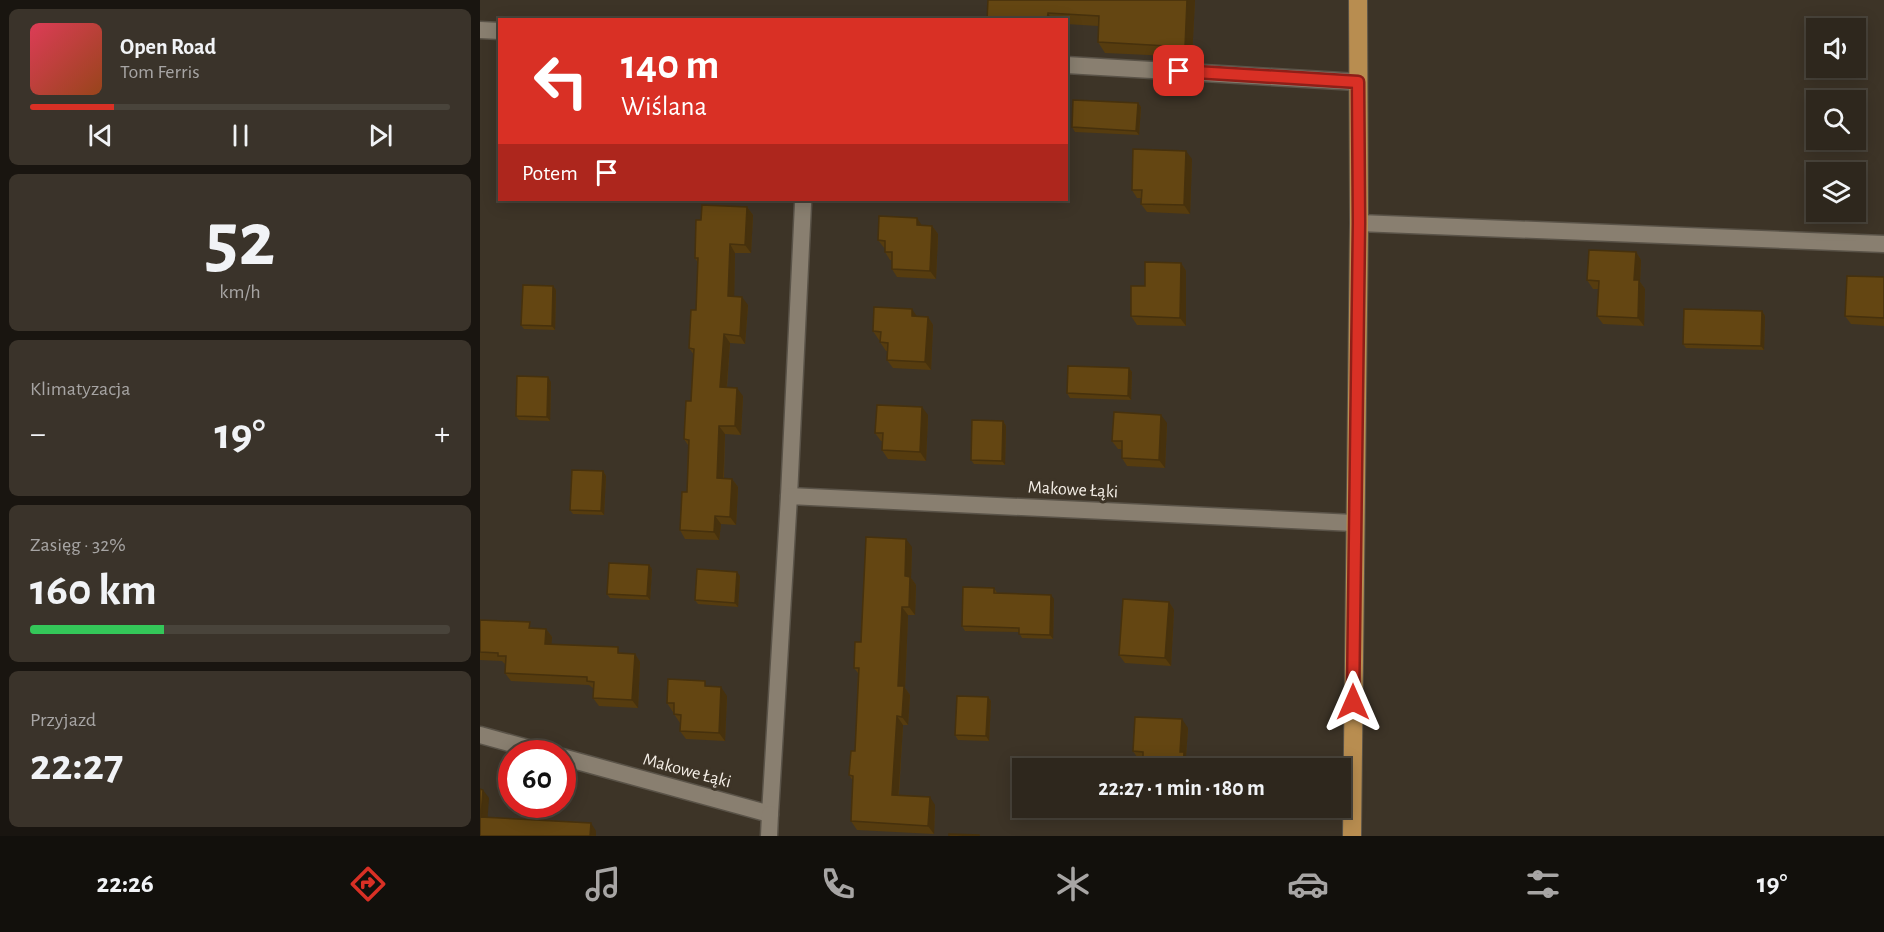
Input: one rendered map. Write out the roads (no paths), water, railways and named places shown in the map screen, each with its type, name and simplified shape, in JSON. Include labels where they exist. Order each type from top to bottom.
[{"type":"main road","points":[[1352,836],[1359,223],[1358,0]]},
{"type":"lane","points":[[480,30],[498,32]]},
{"type":"lane","points":[[1068,65],[1358,82]]},
{"type":"lane","points":[[770,836],[803,204]]},
{"type":"lane","points":[[1359,223],[1884,244]]},
{"type":"lane","name":"Makowe Łąki","points":[[789,496],[1354,524]]},
{"type":"lane","points":[[480,735],[498,740]]},
{"type":"lane","name":"Makowe Łąki","points":[[576,761],[771,814]]}]
